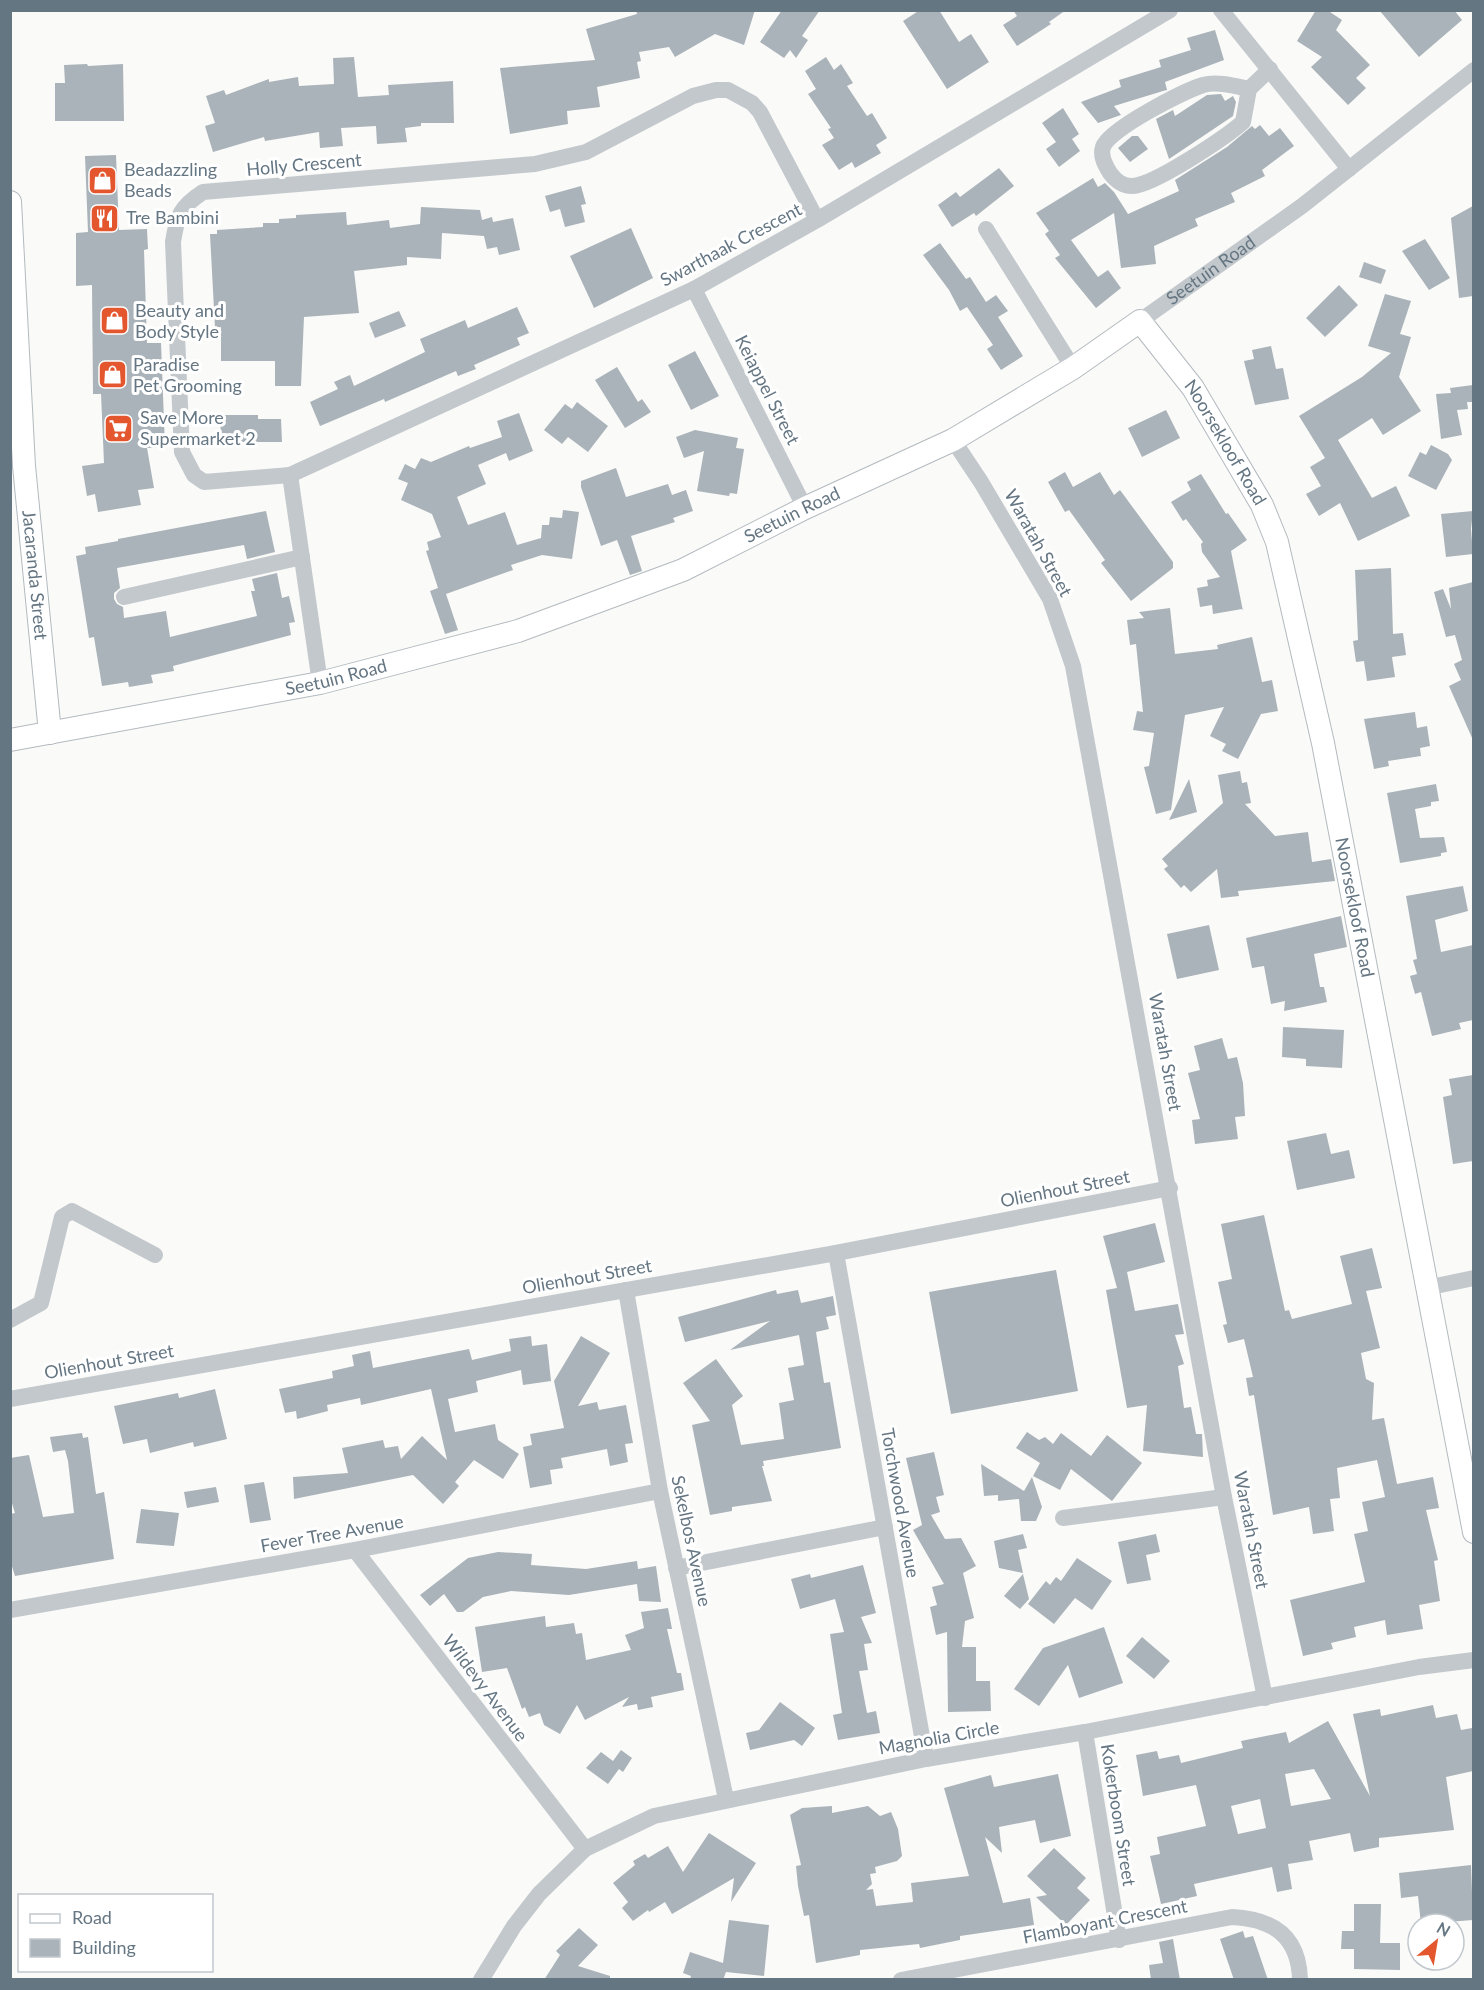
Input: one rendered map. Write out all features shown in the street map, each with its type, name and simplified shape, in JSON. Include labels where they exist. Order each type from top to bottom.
[{"type":"street","name":"Swarthaak Crescent","points":[[290,475],[694,289],[817,220],[1170,10]]},
{"type":"street","points":[[1221,10],[1349,169]]},
{"type":"street","points":[[1249,89],[1203,86],[1121,127],[1104,145],[1101,154],[1108,170],[1116,181],[1124,185],[1148,182],[1217,141],[1243,122],[1249,89],[1270,69]]},
{"type":"street","name":"Seetuin Road","points":[[10,740],[320,683],[518,631],[683,570],[806,508],[953,440],[1074,368],[1302,206],[1473,70]]},
{"type":"street","name":"Holly Crescent","points":[[290,475],[209,483],[194,475],[182,452],[173,242],[176,223],[185,204],[203,192],[535,164],[586,152],[693,96],[716,90],[740,94],[760,112],[817,220]]},
{"type":"street","name":"Jacaranda Street","points":[[10,202],[24,466],[50,733]]},
{"type":"street","points":[[986,229],[1074,368]]},
{"type":"street","name":"Keiappel Street","points":[[694,289],[806,508]]},
{"type":"street","name":"Noorsekloof Road","points":[[1140,321],[1193,388],[1262,505],[1277,542],[1323,743],[1473,1533]]},
{"type":"street","name":"Waratah Street","points":[[953,440],[981,482],[1050,599],[1073,666],[1170,1188],[1224,1497],[1265,1698]]},
{"type":"street","points":[[290,475],[320,683]]},
{"type":"street","points":[[124,597],[302,557]]},
{"type":"street","name":"Olienhout Street","points":[[10,1400],[836,1253],[1170,1188]]},
{"type":"street","points":[[10,1320],[41,1303],[62,1217],[72,1211],[155,1255]]},
{"type":"street","name":"Torchwood Avenue","points":[[836,1253],[926,1759]]},
{"type":"street","points":[[1426,1288],[1473,1278]]},
{"type":"street","name":"Sekelbos Avenue","points":[[626,1290],[660,1491],[726,1799]]},
{"type":"street","name":"Fever Tree Avenue","points":[[10,1610],[355,1550],[660,1491]]},
{"type":"street","points":[[1063,1518],[1224,1497]]},
{"type":"street","points":[[676,1568],[885,1527]]},
{"type":"street","name":"Wildevy Avenue","points":[[355,1550],[585,1849]]},
{"type":"street","name":"Magnolia Circle","points":[[481,1980],[514,1926],[539,1894],[585,1849],[654,1816],[726,1799],[926,1759],[1085,1732],[1419,1667],[1473,1660]]},
{"type":"street","name":"Kokerboom Street","points":[[1085,1732],[1119,1940]]},
{"type":"street","name":"Flamboyant Crescent","points":[[901,1980],[1232,1917],[1247,1918],[1279,1931],[1294,1947],[1300,1959],[1300,1980]]},
{"type":"building","points":[[636,10],[755,10],[744,45],[715,34],[675,57],[669,47],[639,52],[641,61],[637,62],[640,78],[597,87],[600,107],[567,111],[568,124],[510,134],[500,68],[595,60],[586,29],[637,14]]},
{"type":"building","points":[[782,10],[820,10],[802,36],[808,40],[796,58],[790,50],[784,58],[760,42]]},
{"type":"building","points":[[920,10],[939,10],[959,42],[971,34],[989,62],[947,89],[903,21]]},
{"type":"building","points":[[1013,10],[1066,10],[1049,22],[1051,24],[1017,46],[1003,25],[1017,16]]},
{"type":"building","points":[[1316,10],[1327,10],[1342,20],[1336,30],[1370,65],[1356,78],[1366,88],[1348,105],[1311,67],[1322,57],[1297,41]]},
{"type":"building","points":[[1379,10],[1454,10],[1462,20],[1419,57]]},
{"type":"building","points":[[1215,30],[1224,60],[1165,82],[1167,90],[1114,106],[1121,115],[1098,123],[1081,102],[1121,87],[1119,80],[1161,67],[1159,60],[1191,50],[1187,38]]},
{"type":"building","points":[[354,57],[358,97],[389,95],[388,85],[453,81],[454,123],[421,123],[421,126],[405,128],[407,142],[377,144],[376,126],[341,128],[343,146],[320,148],[319,132],[265,141],[264,137],[213,152],[205,126],[215,123],[206,96],[224,90],[226,95],[269,79],[269,82],[298,77],[299,86],[334,84],[333,58]]},
{"type":"building","points":[[826,57],[834,70],[841,64],[853,83],[847,86],[867,116],[872,113],[887,138],[876,145],[881,153],[855,168],[852,162],[839,170],[822,145],[834,138],[828,129],[831,128],[808,94],[816,89],[805,71]]},
{"type":"building","points":[[87,64],[88,66],[123,64],[124,121],[55,121],[55,83],[65,83],[64,65]]},
{"type":"building","points":[[1221,94],[1225,101],[1233,96],[1236,102],[1233,116],[1169,159],[1156,119],[1173,110],[1175,116],[1207,95]]},
{"type":"building","points":[[1063,108],[1079,134],[1072,139],[1080,151],[1059,167],[1046,149],[1056,142],[1042,123]]},
{"type":"building","points":[[1260,125],[1269,136],[1280,128],[1294,146],[1262,170],[1265,176],[1231,193],[1235,202],[1195,219],[1198,226],[1154,246],[1156,264],[1121,268],[1114,213],[1071,240],[1098,277],[1108,270],[1121,288],[1096,308],[1055,258],[1060,255],[1045,234],[1049,231],[1036,213],[1093,178],[1098,187],[1105,183],[1114,192],[1128,214],[1179,191],[1175,180],[1227,147],[1252,126],[1255,129]]},
{"type":"building","points":[[1132,136],[1138,136],[1148,149],[1130,162],[1118,148]]},
{"type":"building","points":[[116,155],[119,230],[147,229],[148,249],[144,250],[147,343],[161,343],[165,447],[147,448],[154,488],[138,490],[141,505],[98,512],[95,494],[87,496],[82,466],[104,463],[101,394],[93,394],[92,285],[76,286],[76,233],[88,232],[85,156]]},
{"type":"building","points":[[999,168],[1014,186],[976,216],[974,213],[952,227],[938,205],[956,192],[960,197]]},
{"type":"building","points":[[581,186],[586,204],[581,205],[585,222],[565,227],[560,209],[550,212],[545,196]]},
{"type":"building","points":[[1473,206],[1473,296],[1459,298],[1451,218]]},
{"type":"building","points":[[421,207],[480,210],[482,220],[492,217],[493,222],[513,218],[520,250],[499,255],[497,247],[487,249],[484,236],[442,233],[441,259],[407,257],[407,265],[354,271],[359,313],[304,317],[301,386],[275,386],[275,361],[221,361],[221,327],[215,328],[210,234],[217,234],[217,230],[263,227],[263,223],[279,223],[279,219],[296,218],[296,215],[346,212],[347,225],[389,220],[390,228],[420,224]]},
{"type":"building","points":[[631,228],[653,278],[594,308],[570,256]]},
{"type":"building","points":[[1425,239],[1450,278],[1429,290],[1402,251]]},
{"type":"building","points":[[940,243],[966,279],[970,277],[986,302],[996,295],[1008,311],[998,317],[1023,356],[1001,370],[987,349],[993,345],[967,307],[960,311],[949,290],[923,255]]},
{"type":"building","points":[[1364,262],[1386,270],[1381,284],[1359,277]]},
{"type":"building","points":[[1339,285],[1358,305],[1325,337],[1306,318]]},
{"type":"building","points":[[1385,294],[1411,301],[1400,334],[1411,337],[1399,377],[1421,411],[1383,435],[1372,418],[1338,440],[1372,498],[1396,486],[1410,516],[1358,541],[1340,503],[1319,516],[1306,494],[1321,486],[1310,467],[1325,458],[1299,416],[1362,377],[1391,353],[1368,346]]},
{"type":"building","points":[[517,307],[529,333],[517,338],[520,345],[474,365],[476,369],[458,376],[456,371],[385,402],[384,399],[320,426],[310,402],[338,389],[334,382],[350,375],[354,386],[425,352],[420,339],[465,320],[468,328]]},
{"type":"building","points":[[399,311],[406,326],[375,338],[369,323]]},
{"type":"building","points":[[1271,346],[1276,369],[1283,368],[1289,399],[1255,405],[1244,361],[1254,359],[1252,350]]},
{"type":"building","points":[[695,351],[719,396],[691,410],[668,365]]},
{"type":"building","points":[[617,367],[638,402],[642,399],[651,412],[625,428],[595,380]]},
{"type":"building","points":[[1473,385],[1473,402],[1467,402],[1468,409],[1457,410],[1462,435],[1441,439],[1436,394],[1451,393],[1450,388]]},
{"type":"building","points":[[577,402],[608,426],[588,452],[568,437],[562,444],[544,430],[565,404],[572,409]]},
{"type":"building","points":[[1166,410],[1180,438],[1142,457],[1128,428]]},
{"type":"building","points":[[519,413],[533,451],[509,461],[506,453],[478,465],[486,484],[457,497],[468,525],[505,512],[517,545],[541,538],[542,525],[549,525],[550,517],[562,518],[563,510],[579,512],[572,559],[542,555],[511,565],[513,570],[446,594],[458,630],[445,634],[430,591],[438,588],[426,551],[429,550],[427,542],[441,537],[432,514],[401,500],[408,483],[398,479],[405,464],[415,469],[421,458],[431,462],[469,446],[470,448],[502,437],[497,421]]},
{"type":"building","points":[[220,415],[258,415],[258,419],[281,419],[282,442],[221,442]]},
{"type":"building","points":[[695,430],[738,438],[736,448],[744,449],[737,494],[730,493],[729,496],[697,491],[704,451],[684,458],[676,437]]},
{"type":"building","points":[[1431,445],[1448,454],[1452,460],[1436,490],[1408,476],[1420,452],[1426,455]]},
{"type":"building","points":[[616,468],[626,497],[668,484],[672,495],[686,490],[693,511],[673,518],[675,522],[631,536],[642,571],[630,575],[617,540],[601,546],[581,487],[581,481]]},
{"type":"building","points":[[1065,472],[1073,487],[1100,472],[1114,495],[1120,490],[1173,562],[1173,568],[1131,601],[1101,563],[1105,560],[1069,510],[1065,512],[1048,482]]},
{"type":"building","points":[[1201,474],[1226,514],[1228,513],[1247,540],[1231,551],[1243,611],[1242,609],[1213,614],[1212,605],[1200,607],[1197,588],[1208,586],[1207,580],[1220,577],[1202,552],[1203,542],[1186,519],[1183,521],[1171,502],[1191,490],[1187,482]]},
{"type":"building","points":[[266,511],[275,552],[247,559],[244,545],[117,568],[120,588],[114,593],[114,599],[123,607],[124,618],[166,611],[170,637],[257,616],[251,591],[255,591],[252,579],[277,573],[282,598],[289,596],[295,622],[289,623],[291,635],[173,666],[174,671],[151,675],[153,683],[129,687],[128,682],[102,686],[94,637],[89,638],[76,556],[86,554],[85,547],[118,541],[118,539]]},
{"type":"building","points":[[1473,511],[1471,529],[1473,554],[1446,557],[1441,514]]},
{"type":"building","points":[[1391,568],[1393,634],[1403,633],[1406,655],[1392,657],[1395,677],[1367,681],[1364,661],[1356,662],[1353,641],[1358,640],[1355,570]]},
{"type":"building","points":[[1473,582],[1473,740],[1449,686],[1461,680],[1454,664],[1462,660],[1455,635],[1446,637],[1434,592],[1443,589],[1451,609],[1449,588]]},
{"type":"building","points":[[1170,608],[1175,654],[1218,649],[1217,645],[1252,637],[1262,682],[1272,680],[1278,711],[1261,714],[1238,759],[1222,751],[1226,744],[1210,736],[1224,707],[1185,715],[1171,810],[1156,814],[1144,767],[1149,766],[1154,733],[1133,730],[1137,711],[1143,712],[1136,644],[1130,645],[1127,620],[1144,618],[1139,612]]},
{"type":"building","points":[[1415,712],[1417,728],[1427,726],[1430,746],[1420,748],[1421,756],[1388,761],[1389,766],[1374,769],[1364,719]]},
{"type":"building","points":[[1240,771],[1242,783],[1247,782],[1251,803],[1245,804],[1275,836],[1308,832],[1312,862],[1331,859],[1335,881],[1238,891],[1239,896],[1221,898],[1217,869],[1191,892],[1184,885],[1181,888],[1164,869],[1168,866],[1162,859],[1223,803],[1218,775]]},
{"type":"building","points":[[1189,779],[1197,812],[1169,820]]},
{"type":"building","points":[[1436,784],[1439,801],[1431,802],[1431,806],[1415,809],[1420,838],[1444,837],[1447,852],[1441,853],[1441,856],[1400,863],[1387,793]]},
{"type":"building","points":[[1463,886],[1468,911],[1435,920],[1441,952],[1473,945],[1473,1020],[1459,1023],[1461,1029],[1432,1036],[1421,992],[1415,994],[1410,976],[1417,974],[1413,960],[1417,959],[1406,896]]},
{"type":"building","points":[[1341,916],[1347,947],[1314,954],[1320,987],[1324,987],[1327,1002],[1284,1011],[1285,1001],[1271,1004],[1264,966],[1252,968],[1246,938]]},
{"type":"building","points":[[1209,925],[1219,970],[1177,979],[1167,934]]},
{"type":"building","points":[[1283,1027],[1344,1030],[1342,1068],[1306,1066],[1306,1059],[1282,1057]]},
{"type":"building","points":[[1222,1038],[1228,1059],[1237,1057],[1243,1083],[1245,1116],[1235,1117],[1238,1139],[1195,1144],[1192,1120],[1200,1119],[1188,1073],[1200,1070],[1194,1046]]},
{"type":"building","points":[[1473,1075],[1473,1161],[1453,1164],[1443,1097],[1452,1095],[1449,1079]]},
{"type":"building","points":[[1326,1133],[1331,1154],[1349,1150],[1355,1178],[1297,1190],[1287,1141]]},
{"type":"building","points":[[1264,1215],[1285,1311],[1289,1310],[1292,1319],[1352,1304],[1340,1256],[1372,1248],[1382,1288],[1366,1291],[1380,1348],[1361,1353],[1366,1379],[1374,1383],[1372,1420],[1384,1418],[1397,1484],[1433,1477],[1439,1508],[1426,1510],[1438,1560],[1434,1561],[1440,1601],[1419,1605],[1423,1629],[1387,1635],[1385,1620],[1354,1627],[1356,1637],[1331,1643],[1333,1649],[1303,1656],[1290,1600],[1365,1582],[1354,1534],[1368,1531],[1362,1502],[1385,1497],[1377,1460],[1337,1468],[1340,1498],[1330,1499],[1334,1531],[1313,1534],[1309,1507],[1273,1515],[1254,1395],[1249,1396],[1246,1378],[1253,1377],[1244,1339],[1228,1343],[1223,1325],[1227,1324],[1218,1282],[1232,1279],[1221,1224]]},
{"type":"building","points":[[1155,1223],[1165,1262],[1127,1272],[1135,1311],[1178,1304],[1184,1334],[1175,1335],[1184,1364],[1178,1366],[1184,1408],[1191,1407],[1196,1434],[1202,1434],[1203,1457],[1143,1451],[1147,1405],[1127,1408],[1106,1290],[1117,1288],[1103,1236]]},
{"type":"building","points":[[1056,1270],[1078,1391],[951,1414],[929,1292]]},
{"type":"building","points":[[776,1290],[777,1294],[798,1290],[801,1303],[833,1296],[836,1315],[826,1317],[829,1329],[816,1332],[824,1383],[830,1382],[841,1448],[763,1461],[764,1466],[762,1466],[772,1501],[732,1507],[732,1511],[710,1515],[692,1425],[710,1421],[683,1383],[716,1359],[743,1396],[732,1405],[741,1445],[784,1439],[779,1403],[794,1400],[788,1368],[804,1365],[799,1335],[730,1350],[770,1321],[685,1342],[678,1317]]},
{"type":"building","points":[[531,1336],[532,1346],[547,1344],[551,1381],[523,1385],[521,1370],[476,1381],[478,1392],[448,1399],[455,1432],[495,1424],[498,1440],[519,1454],[503,1479],[474,1460],[455,1482],[459,1486],[443,1504],[413,1475],[294,1499],[293,1477],[348,1473],[342,1448],[383,1440],[385,1448],[398,1446],[401,1459],[422,1436],[447,1460],[431,1389],[361,1405],[360,1398],[327,1405],[328,1411],[297,1419],[296,1411],[285,1413],[279,1389],[333,1378],[332,1371],[354,1366],[352,1355],[370,1351],[373,1368],[469,1349],[472,1360],[511,1351],[509,1339]]},
{"type":"building","points":[[581,1336],[610,1353],[578,1406],[597,1402],[599,1410],[626,1405],[633,1443],[625,1444],[628,1462],[610,1466],[607,1449],[561,1458],[563,1468],[550,1470],[552,1484],[530,1488],[523,1447],[532,1445],[530,1434],[564,1428],[554,1381]]},
{"type":"building","points":[[215,1389],[227,1439],[194,1447],[193,1442],[150,1453],[147,1439],[123,1444],[114,1406],[178,1393],[179,1398]]},
{"type":"building","points":[[1027,1432],[1039,1440],[1045,1437],[1053,1444],[1061,1433],[1091,1456],[1107,1435],[1142,1463],[1112,1501],[1071,1469],[1060,1490],[1033,1476],[1040,1463],[1016,1448]]},
{"type":"building","points":[[82,1433],[83,1438],[88,1437],[96,1494],[104,1492],[114,1559],[15,1576],[10,1560],[10,1514],[15,1513],[10,1497],[10,1458],[29,1455],[43,1517],[74,1513],[65,1450],[53,1452],[50,1437]]},
{"type":"building","points":[[934,1452],[944,1495],[936,1497],[940,1512],[931,1515],[945,1539],[961,1538],[976,1566],[963,1573],[974,1618],[965,1621],[962,1647],[976,1647],[976,1681],[990,1681],[991,1711],[948,1712],[947,1632],[936,1635],[930,1607],[937,1605],[932,1587],[944,1584],[913,1530],[922,1525],[906,1458]]},
{"type":"building","points":[[981,1464],[1024,1491],[1032,1477],[1042,1507],[1036,1521],[1021,1521],[1019,1499],[998,1501],[998,1495],[984,1496]]},
{"type":"building","points":[[264,1482],[271,1520],[250,1523],[244,1485]]},
{"type":"building","points":[[216,1487],[219,1502],[187,1508],[184,1492]]},
{"type":"building","points":[[141,1509],[179,1513],[174,1546],[136,1543]]},
{"type":"building","points":[[1023,1534],[1027,1548],[1018,1550],[1023,1573],[999,1568],[994,1541]]},
{"type":"building","points":[[1156,1534],[1160,1552],[1146,1555],[1151,1580],[1127,1584],[1118,1542]]},
{"type":"building","points":[[498,1552],[532,1554],[531,1565],[586,1569],[637,1561],[638,1569],[656,1566],[661,1602],[639,1601],[637,1584],[569,1595],[511,1591],[483,1597],[463,1612],[457,1612],[444,1594],[430,1606],[420,1595],[468,1558]]},
{"type":"building","points":[[1077,1558],[1112,1581],[1092,1610],[1075,1598],[1054,1624],[1028,1604],[1046,1581],[1050,1585],[1056,1577],[1061,1581]]},
{"type":"building","points":[[863,1565],[876,1613],[861,1617],[872,1643],[864,1644],[868,1670],[859,1671],[867,1713],[876,1711],[880,1733],[838,1740],[833,1715],[842,1713],[830,1634],[844,1632],[835,1599],[800,1609],[791,1579],[810,1574],[811,1578]]},
{"type":"building","points":[[1023,1574],[1029,1599],[1020,1609],[1004,1596]]},
{"type":"building","points":[[668,1608],[672,1629],[667,1629],[677,1673],[681,1673],[684,1690],[651,1697],[653,1707],[638,1710],[637,1704],[622,1707],[629,1697],[585,1720],[577,1705],[560,1734],[544,1725],[540,1713],[529,1717],[525,1707],[522,1709],[507,1668],[482,1672],[475,1627],[545,1616],[546,1627],[574,1623],[576,1634],[582,1633],[586,1660],[631,1650],[625,1635],[644,1628],[641,1612]]},
{"type":"building","points":[[1104,1627],[1123,1683],[1079,1698],[1068,1665],[1039,1706],[1014,1689],[1043,1648]]},
{"type":"building","points":[[1142,1637],[1170,1661],[1154,1679],[1126,1656]]},
{"type":"building","points":[[780,1702],[815,1728],[802,1746],[794,1740],[750,1750],[746,1733],[759,1730]]},
{"type":"building","points":[[1433,1705],[1436,1718],[1457,1714],[1461,1730],[1472,1728],[1473,1771],[1446,1777],[1454,1830],[1379,1838],[1379,1847],[1354,1852],[1350,1833],[1309,1841],[1313,1860],[1288,1864],[1292,1889],[1277,1892],[1272,1867],[1194,1884],[1197,1896],[1161,1904],[1150,1856],[1160,1854],[1157,1837],[1206,1826],[1196,1785],[1143,1796],[1136,1755],[1157,1751],[1159,1759],[1179,1755],[1181,1763],[1243,1748],[1241,1741],[1286,1732],[1289,1743],[1328,1721],[1370,1796],[1353,1714],[1380,1709],[1381,1716]],"holes":[[[1314,1769],[1331,1799],[1291,1806],[1285,1774]],[[1260,1799],[1266,1828],[1238,1834],[1231,1806]]]},
{"type":"building","points":[[621,1750],[632,1758],[623,1772],[619,1769],[608,1784],[586,1768],[601,1752],[613,1761]]},
{"type":"building","points":[[1058,1774],[1071,1836],[1040,1843],[1035,1820],[999,1827],[1002,1853],[985,1837],[1003,1903],[1030,1898],[1034,1925],[960,1936],[960,1940],[920,1948],[919,1944],[860,1950],[860,1955],[816,1963],[809,1915],[804,1916],[798,1886],[796,1866],[801,1865],[790,1815],[802,1808],[832,1806],[832,1813],[868,1806],[880,1816],[891,1812],[898,1829],[902,1856],[897,1861],[875,1867],[876,1873],[870,1874],[872,1884],[866,1890],[873,1889],[876,1906],[913,1902],[911,1883],[969,1876],[944,1788],[991,1775],[994,1787]]},
{"type":"building","points":[[709,1833],[756,1863],[731,1902],[734,1878],[672,1914],[665,1902],[649,1912],[648,1910],[633,1921],[622,1908],[628,1902],[613,1883],[635,1865],[633,1861],[645,1854],[648,1858],[668,1846],[683,1872]]},
{"type":"building","points":[[1054,1848],[1086,1878],[1077,1888],[1090,1900],[1066,1925],[1036,1897],[1047,1895],[1027,1876]]},
{"type":"building","points":[[1471,1865],[1473,1920],[1466,1921],[1466,1912],[1420,1912],[1418,1896],[1401,1898],[1399,1873]]},
{"type":"building","points":[[1354,1904],[1381,1904],[1380,1943],[1400,1943],[1400,1970],[1354,1969],[1354,1949],[1341,1949],[1342,1931],[1354,1931]]},
{"type":"building","points":[[729,1920],[769,1925],[764,1976],[726,1972],[723,1980],[690,1980],[691,1976],[683,1973],[690,1952],[723,1963]]},
{"type":"building","points":[[579,1928],[598,1945],[578,1966],[610,1976],[610,1980],[544,1980],[560,1955],[556,1951]]},
{"type":"building","points":[[1243,1931],[1245,1938],[1253,1936],[1268,1980],[1234,1980],[1220,1939]]},
{"type":"building","points":[[1173,1939],[1180,1980],[1151,1980],[1149,1965],[1163,1963],[1159,1942]]},
{"type":"place","name":"Beadazzling Beads","points":[[103,180]]},
{"type":"place","name":"Tre Bambini","points":[[105,218]]},
{"type":"place","name":"Beauty and Body Style","points":[[114,321]]},
{"type":"place","name":"Paradise Pet Grooming","points":[[112,375]]},
{"type":"place","name":"Save More Supermarket 2","points":[[119,428]]}]
